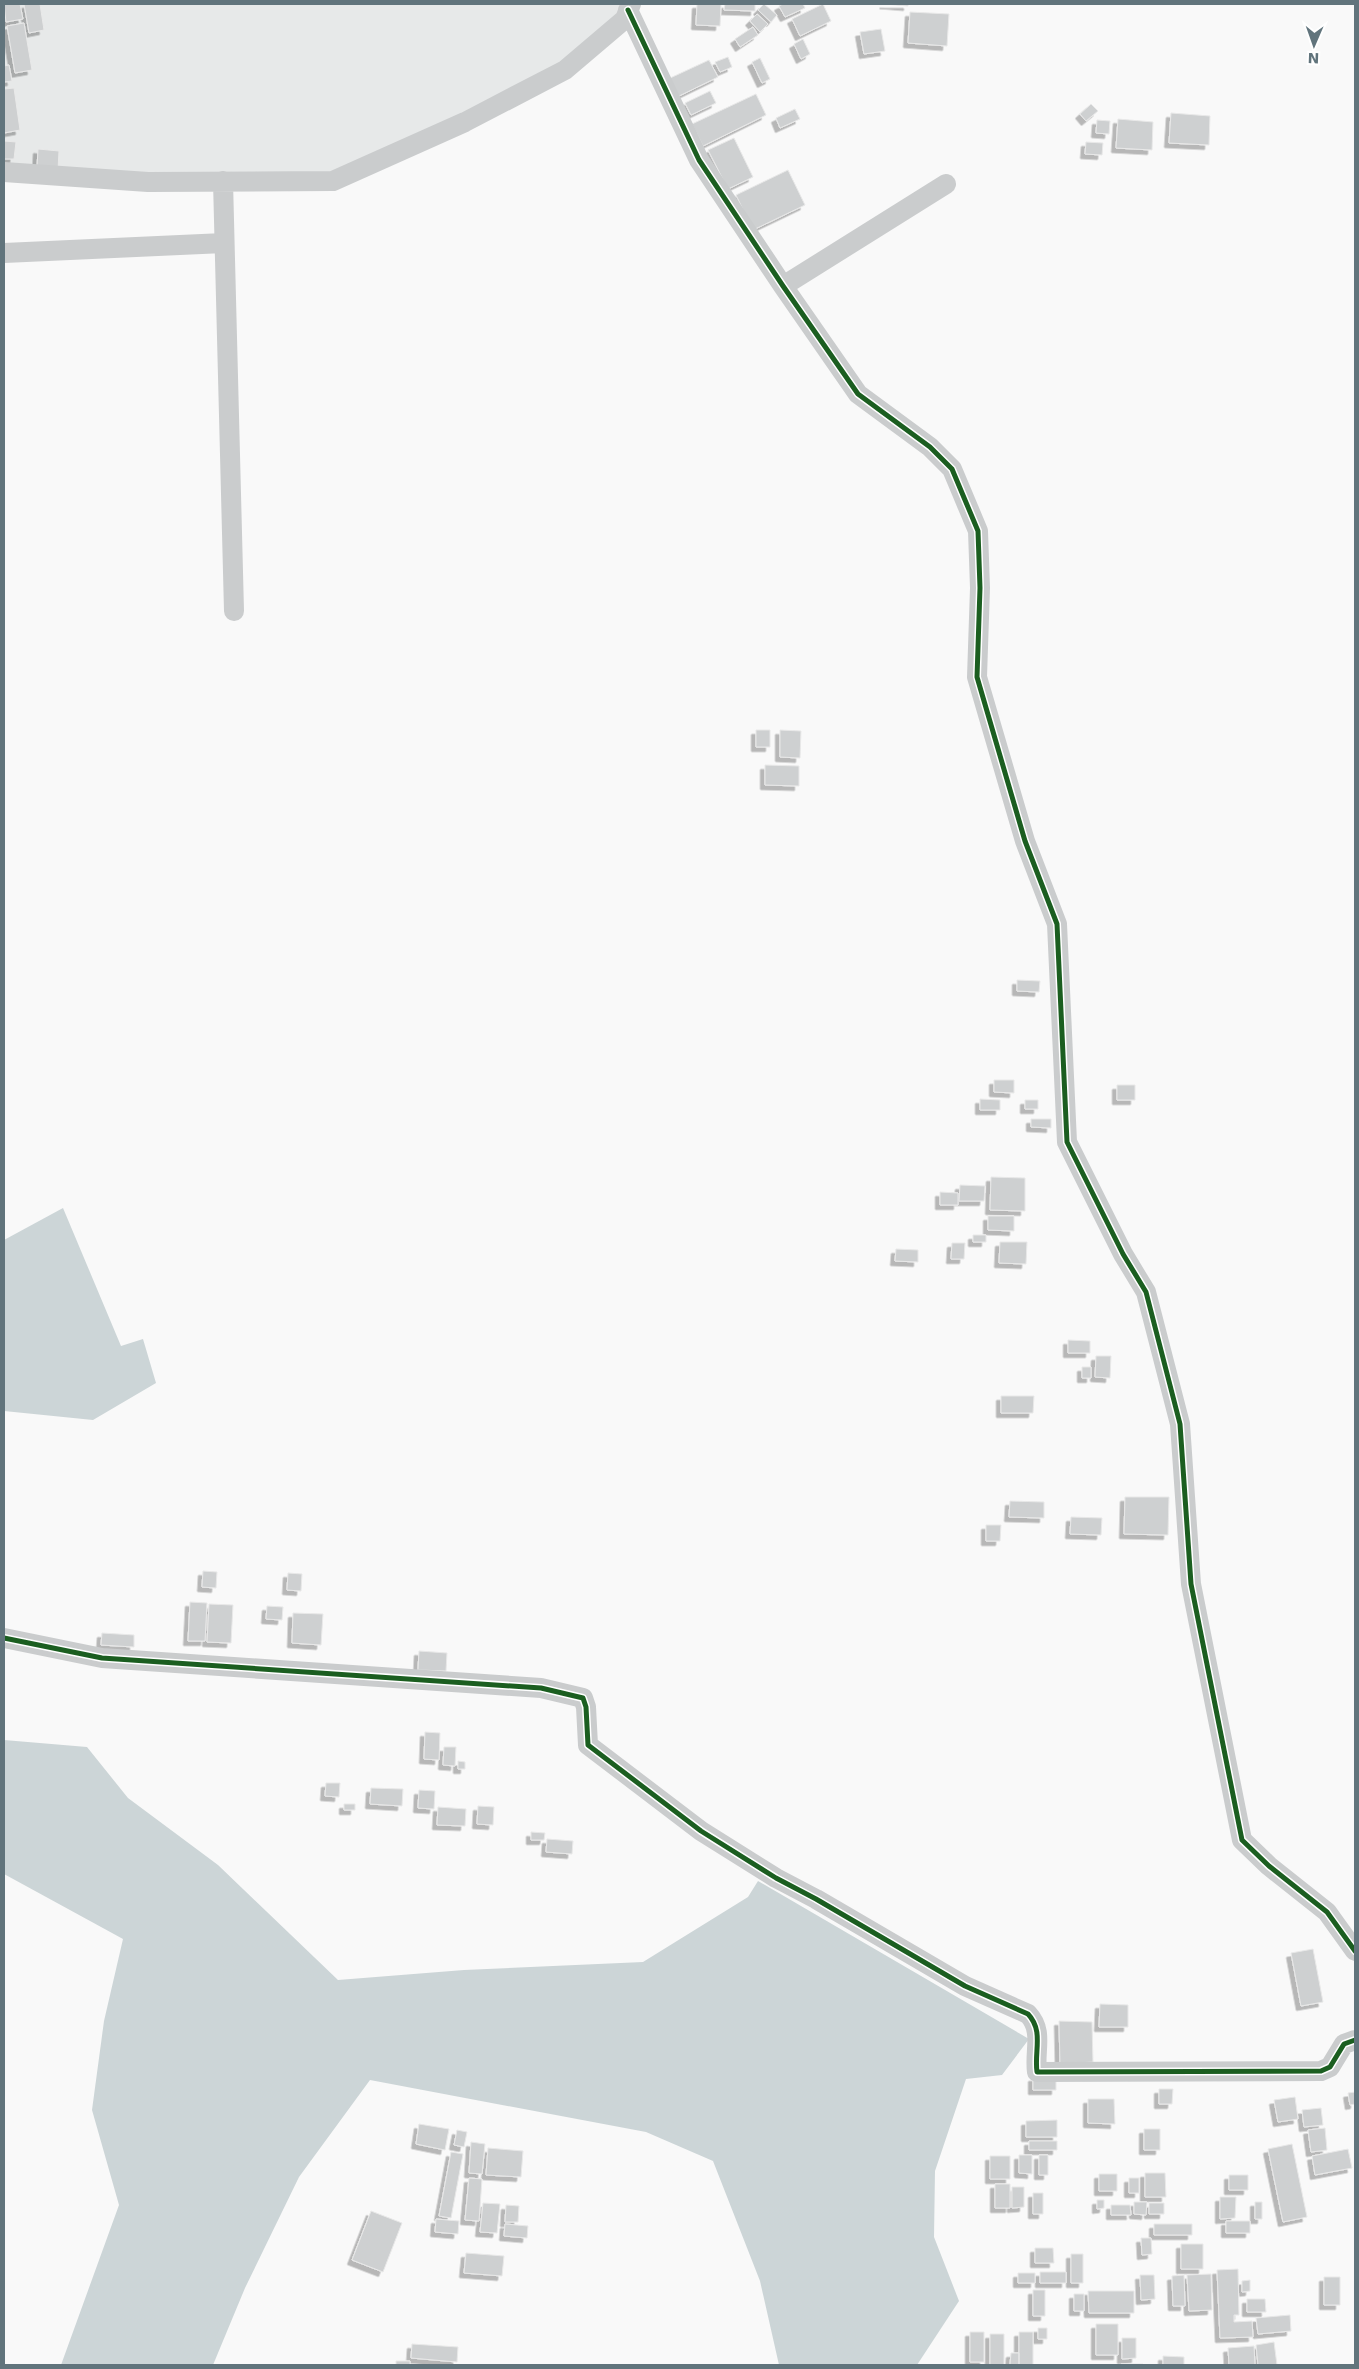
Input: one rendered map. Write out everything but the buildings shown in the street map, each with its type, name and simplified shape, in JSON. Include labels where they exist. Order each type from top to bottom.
[{"type":"street","points":[[4,172],[148,182],[333,181],[465,122],[565,70],[625,19],[629,7]]},
{"type":"street","points":[[629,7],[699,160],[782,286],[858,394],[930,447],[952,470],[978,531],[980,588],[977,677],[1025,841],[1057,924],[1067,1142],[1122,1254],[1146,1292],[1178,1415],[1191,1584],[1242,1840],[1269,1866],[1327,1912],[1355,1952]]},
{"type":"street","points":[[223,181],[234,611]]},
{"type":"street","points":[[782,286],[946,184]]},
{"type":"street","points":[[4,253],[224,243]]},
{"type":"street","points":[[4,1638],[102,1658],[541,1688],[583,1698],[586,1707],[588,1745],[701,1831],[776,1878],[816,1899],[965,1986],[1028,2014],[1036,2022],[1038,2031],[1037,2067],[1040,2073],[1321,2071],[1330,2067],[1344,2044],[1355,2040]]},
{"type":"shaded area","points":[[4,4],[627,4],[564,69],[332,176],[149,178],[4,168]]},
{"type":"shaded area","points":[[63,1208],[121,1346],[143,1339],[156,1383],[93,1420],[4,1411],[4,1240]]},
{"type":"shaded area","points":[[4,1740],[87,1747],[128,1798],[218,1865],[338,1980],[464,1970],[643,1962],[748,1897],[758,1881],[1029,2039],[1002,2075],[966,2079],[935,2171],[934,2237],[959,2301],[917,2365],[779,2365],[760,2281],[713,2161],[646,2132],[370,2080],[299,2177],[245,2288],[213,2365],[61,2365],[119,2205],[92,2110],[104,2021],[123,1939],[4,1874]]},
{"type":"cycle path","points":[[628,10],[699,160],[783,286],[858,394],[930,447],[952,469],[978,531],[980,588],[977,677],[1025,841],[1057,924],[1067,1142],[1123,1254],[1146,1292],[1180,1424],[1191,1584],[1242,1840],[1269,1866],[1327,1912],[1355,1951]]},
{"type":"cycle path","points":[[4,1638],[102,1658],[541,1688],[583,1698],[586,1707],[588,1745],[701,1831],[776,1878],[816,1899],[965,1986],[1028,2014],[1036,2027],[1037,2072],[1321,2071],[1330,2067],[1344,2044],[1355,2040]]}]
